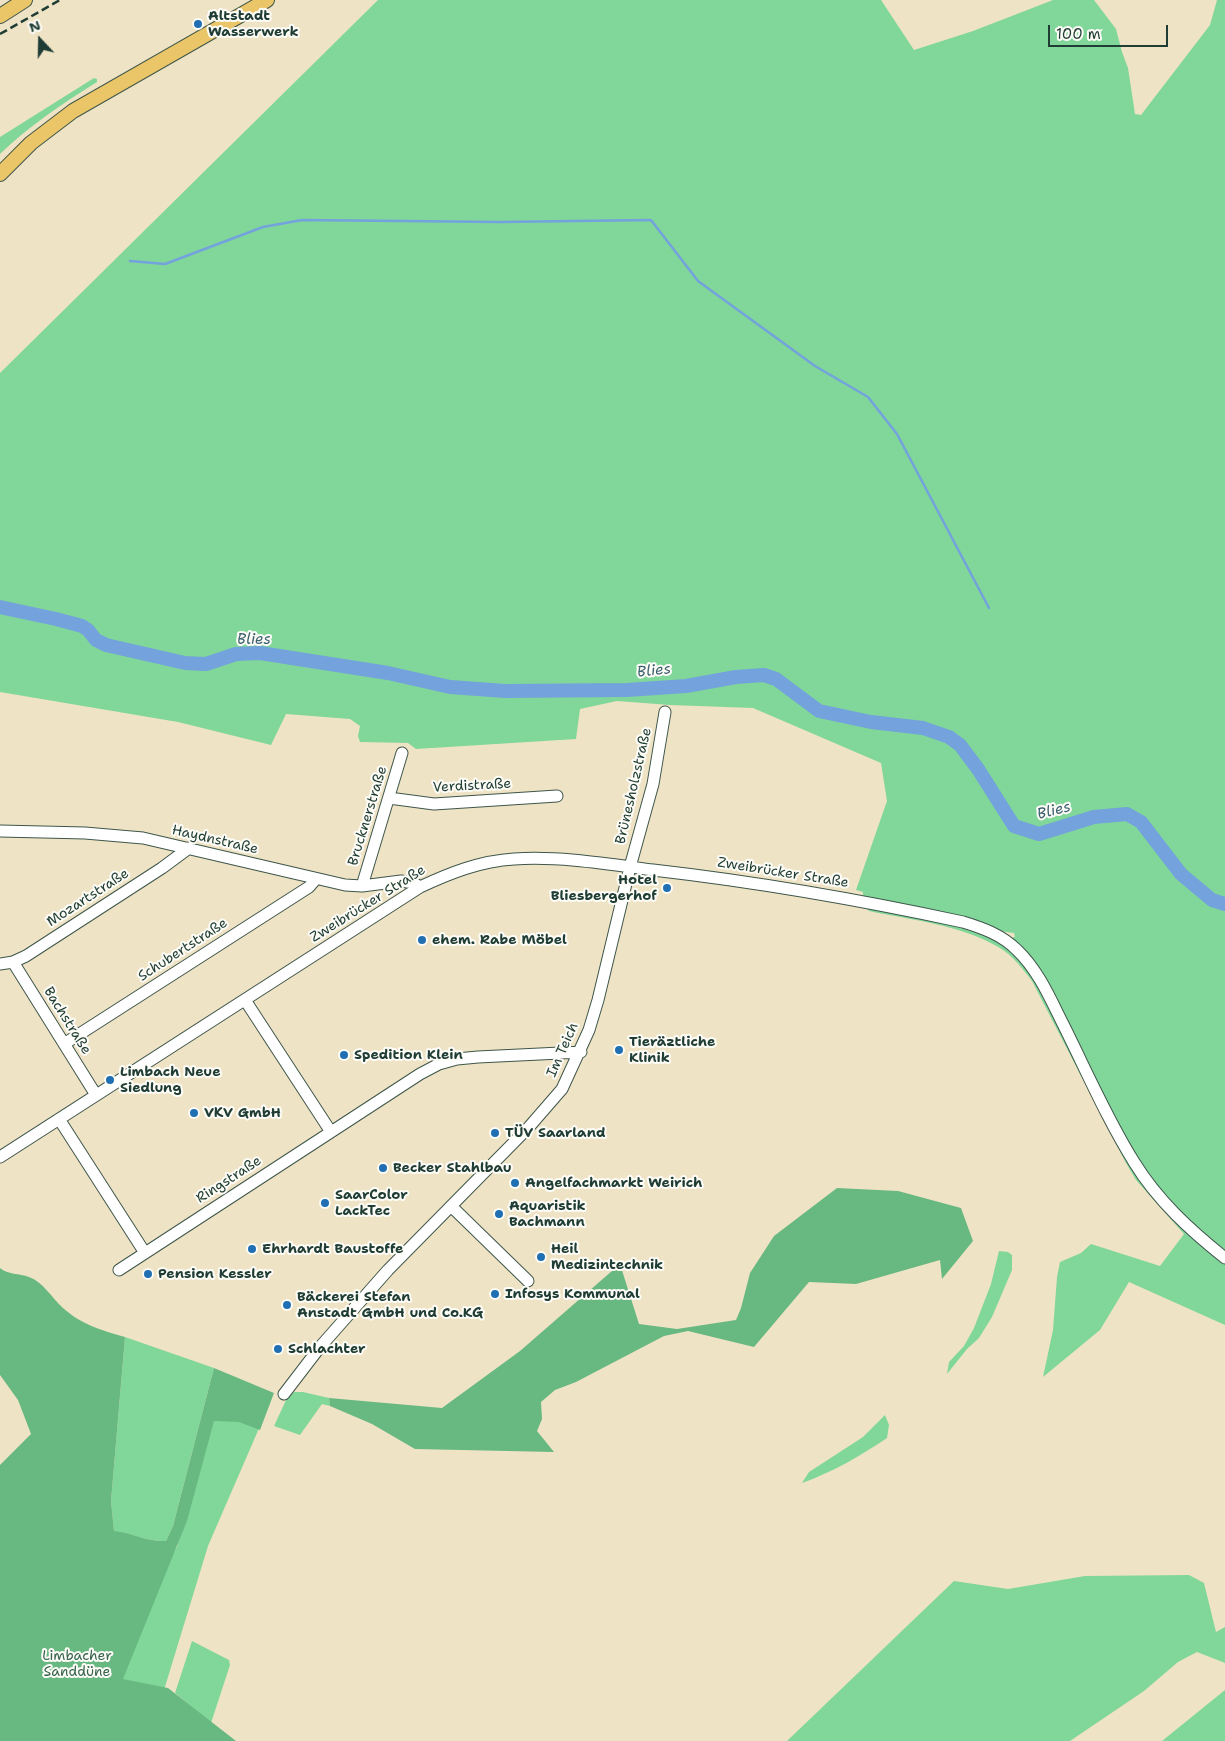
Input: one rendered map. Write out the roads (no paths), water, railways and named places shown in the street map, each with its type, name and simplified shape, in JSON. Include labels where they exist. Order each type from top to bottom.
[{"type":"main road","points":[[0,16],[25,0]]},
{"type":"main road","points":[[0,174],[31,143],[74,111],[267,0]]},
{"type":"street","name":"Brünesholzstraße","points":[[630,867],[653,784],[665,712]]},
{"type":"street","name":"Brucknerstraße","points":[[362,886],[402,753]]},
{"type":"street","name":"Verdistraße","points":[[389,798],[434,804],[557,796]]},
{"type":"street","name":"Haydnstraße","points":[[0,831],[123,836],[189,848],[316,879],[362,886],[401,881],[414,883],[420,887]]},
{"type":"street","name":"Mozartstraße","points":[[0,964],[13,962],[67,930],[162,868],[189,848]]},
{"type":"street","name":"Zweibrücker Straße","points":[[0,1157],[420,887],[461,869],[480,864],[513,859],[567,860],[764,884],[955,920],[999,936],[1016,949],[1034,969],[1121,1140],[1143,1177],[1185,1226],[1225,1258]]},
{"type":"street","name":"Im Teich","points":[[284,1394],[320,1347],[420,1237],[548,1107],[562,1089],[581,1052],[589,1030],[630,867]]},
{"type":"street","name":"Schubertstraße","points":[[64,1044],[309,887],[316,879]]},
{"type":"street","name":"Bachstraße","points":[[13,962],[96,1095]]},
{"type":"street","points":[[245,1000],[331,1132]]},
{"type":"street","name":"Ringstraße","points":[[119,1270],[420,1074],[439,1064],[457,1059],[478,1057],[581,1052]]},
{"type":"street","points":[[59,1120],[145,1253]]},
{"type":"street","points":[[451,1206],[528,1281]]},
{"type":"waterway","points":[[130,261],[165,264],[263,227],[302,220],[500,222],[651,220],[698,281],[815,366],[868,397],[897,434],[989,608]]},
{"type":"waterway","name":"Blies","points":[[0,607],[82,626],[96,640],[106,645],[185,663],[206,664],[236,654],[260,653],[388,673],[450,687],[505,691],[627,690],[686,686],[736,677],[764,675],[776,679],[819,711],[871,722],[923,728],[949,737],[960,745],[978,769],[1014,826],[1039,834],[1094,817],[1127,814],[1141,822],[1181,874],[1212,900],[1225,904]]},
{"type":"railway","points":[[0,34],[60,0]]},
{"type":"place","name":"Altstadt Wasserwerk","points":[[198,24]]},
{"type":"place","name":"Hotel Bliesbergerhof","points":[[667,888]]},
{"type":"place","name":"ehem. Rabe Möbel","points":[[422,940]]},
{"type":"place","name":"Tieräztliche Klinik","points":[[619,1050]]},
{"type":"place","name":"Spedition Klein","points":[[344,1055]]},
{"type":"place","name":"Limbach Neue Siedlung","points":[[110,1080]]},
{"type":"place","name":"VKV GmbH","points":[[194,1113]]},
{"type":"place","name":"TÜV Saarland","points":[[495,1133]]},
{"type":"place","name":"Becker Stahlbau","points":[[383,1168]]},
{"type":"place","name":"Angelfachmarkt Weirich","points":[[515,1183]]},
{"type":"place","name":"SaarColor LackTec","points":[[325,1203]]},
{"type":"place","name":"Aquaristik Bachmann","points":[[499,1214]]},
{"type":"place","name":"Ehrhardt Baustoffe","points":[[252,1249]]},
{"type":"place","name":"Heil Medizintechnik","points":[[541,1257]]},
{"type":"place","name":"Pension Kessler","points":[[148,1274]]},
{"type":"place","name":"Infosys Kommunal","points":[[495,1294]]},
{"type":"place","name":"Bäckerei Stefan Anstadt GmbH und Co.KG","points":[[287,1305]]},
{"type":"place","name":"Schlachter","points":[[278,1349]]},
{"type":"park label","name":"Limbacher Sanddüne","points":[[77,1664]]}]
